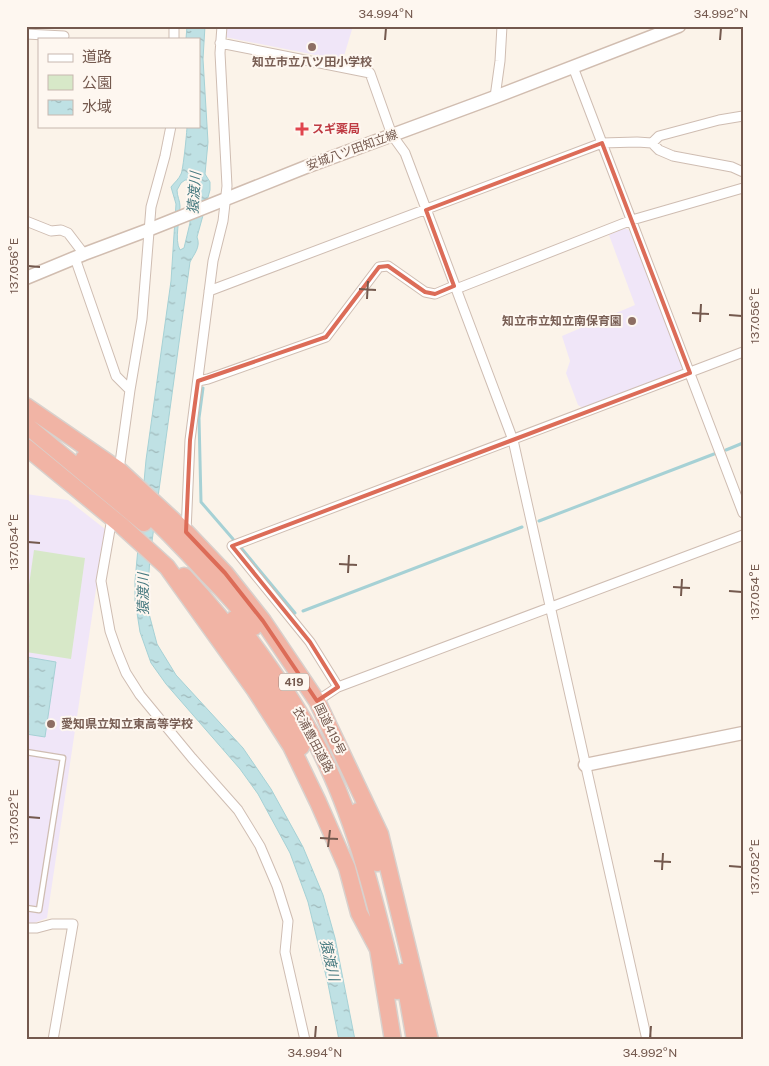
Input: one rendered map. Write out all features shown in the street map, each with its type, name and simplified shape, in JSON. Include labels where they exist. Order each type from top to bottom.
[{"type":"highway","name":"国道419号","points":[[27,414],[119,470],[181,528],[225,572],[263,621],[317,701],[380,834],[430,1040]]},
{"type":"highway","name":"衣浦豊田道路","points":[[27,414],[46,440],[161,551],[205,598],[256,667],[286,714],[346,843],[369,909],[378,949]]},
{"type":"highway","name":"衣浦豊田道路","points":[[27,414],[113,480],[142,506],[247,617],[292,679],[342,766],[376,856],[407,988],[423,1040]]},
{"type":"highway","name":"衣浦豊田道路","points":[[46,440],[156,533],[197,574],[229,612],[276,674],[326,762],[351,824],[382,927],[407,1040]]},
{"type":"highway","name":"419","points":[[26,446],[117,522],[167,567],[255,690],[291,746],[347,868],[360,914],[378,949],[393,1040]]},
{"type":"highway","name":"衣浦豊田道路","points":[[407,988],[415,1040]]},
{"type":"main road","name":"安城八ツ田知立線","points":[[26,278],[226,199],[679,26]]},
{"type":"main road","points":[[585,764],[743,734]]},
{"type":"street","points":[[181,528],[212,261],[223,221],[226,199],[220,43],[222,26]]},
{"type":"street","points":[[495,97],[502,26]]},
{"type":"street","points":[[26,34],[64,36]]},
{"type":"street","points":[[220,43],[370,73],[392,135],[405,153],[513,440],[647,1040]]},
{"type":"street","points":[[573,67],[743,512]]},
{"type":"street","points":[[652,143],[659,136],[719,120],[743,116]]},
{"type":"street","points":[[119,470],[142,319],[152,229],[151,208],[171,128]]},
{"type":"street","points":[[209,291],[602,143],[652,143],[659,150],[673,156],[732,167],[743,172]]},
{"type":"street","points":[[198,381],[326,337],[378,267],[388,266],[425,292],[435,294],[632,220],[743,188]]},
{"type":"street","points":[[26,221],[51,230],[61,230],[68,233],[79,256],[116,376],[130,390]]},
{"type":"street","points":[[338,686],[310,642],[232,546],[743,352]]},
{"type":"street","points":[[117,522],[102,581],[110,631],[117,651],[126,672],[140,695],[238,810],[260,846],[277,886],[288,921],[285,952],[305,1040]]},
{"type":"street","points":[[317,701],[338,686],[743,535]]},
{"type":"street","points":[[26,928],[37,928],[52,924],[73,924],[53,1040]]},
{"type":"lane","points":[[26,752],[63,758],[39,910],[26,908]]},
{"type":"highlighted area","points":[[602,143],[690,373],[232,546],[310,642],[338,687],[317,701],[263,621],[225,573],[186,532],[190,440],[198,381],[326,337],[379,267],[388,266],[425,292],[435,294],[454,286],[426,210]]},
{"type":"shaded area","name":"知立市立八ツ田小学校","points":[[226,26],[353,26],[341,60],[225,37]]},
{"type":"shaded area","name":"知立市立知立南保育園","points":[[625,228],[629,230],[683,366],[681,370],[584,409],[578,405],[566,373],[570,361],[562,336],[635,305],[609,235]]},
{"type":"shaded area","name":"愛知県立知立東高等学校","points":[[26,494],[68,500],[105,529],[47,918],[34,923],[26,923]]},
{"type":"green space","points":[[34,550],[85,558],[71,659],[26,652],[26,606]]},
{"type":"water","name":"猿渡川","points":[[187,26],[205,26],[203,59],[208,142],[205,174],[210,182],[210,190],[197,237],[198,247],[190,262],[150,556],[147,606],[157,644],[176,675],[243,748],[271,789],[303,847],[323,895],[335,938],[355,1040],[339,1040],[328,984],[308,902],[290,853],[258,794],[240,769],[166,684],[151,663],[140,632],[135,600],[135,581],[146,460],[171,281],[176,204],[171,187],[182,171],[187,128],[200,128],[200,38],[186,38]],"holes":[[[185,180],[188,180],[190,223],[184,248],[180,250],[177,241],[180,206],[177,190]]]},
{"type":"water","points":[[27,657],[56,662],[45,737],[26,734]]},
{"type":"waterway","points":[[203,388],[199,418],[201,502],[233,539]]},
{"type":"waterway","points":[[726,450],[743,443]]},
{"type":"waterway","points":[[539,521],[714,454]]},
{"type":"waterway","points":[[303,611],[522,527]]},
{"type":"waterway","points":[[242,549],[295,613]]},
{"type":"place","name":"知立市立八ツ田小学校","points":[[312,47]]},
{"type":"place","name":"スギ薬局","points":[[302,129]]},
{"type":"place","name":"知立市立知立南保育園","points":[[632,321]]},
{"type":"place","name":"愛知県立知立東高等学校","points":[[51,724]]}]
